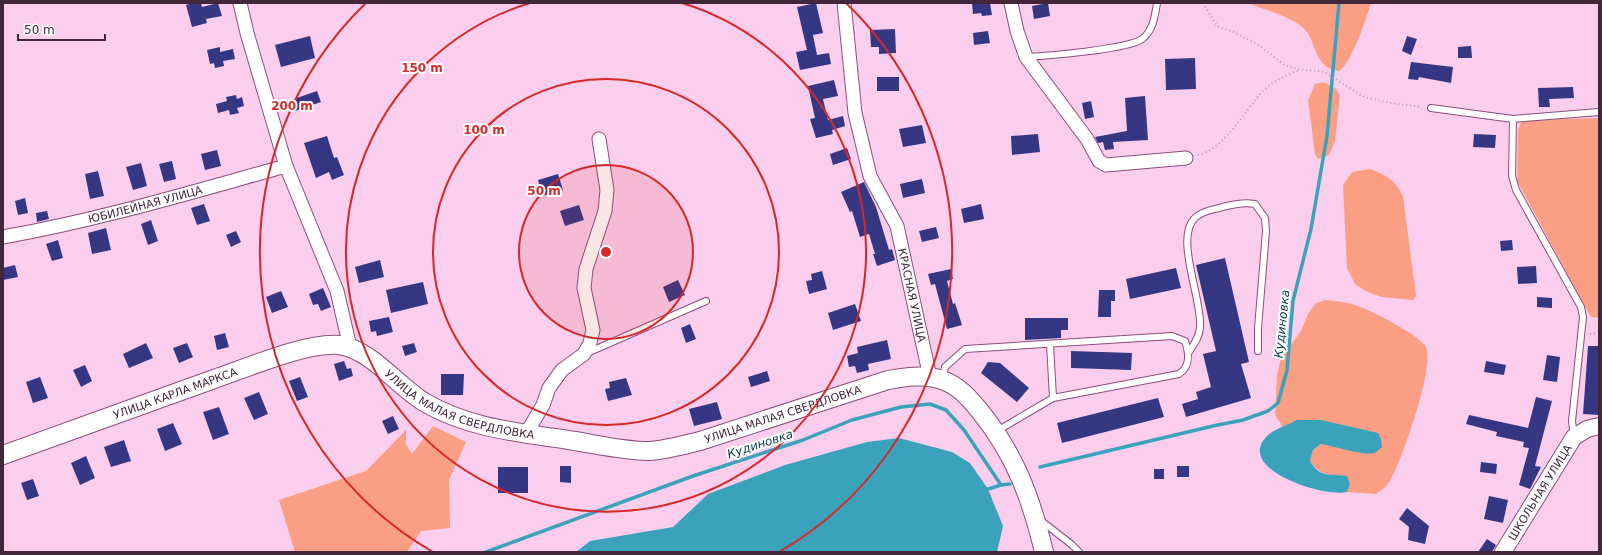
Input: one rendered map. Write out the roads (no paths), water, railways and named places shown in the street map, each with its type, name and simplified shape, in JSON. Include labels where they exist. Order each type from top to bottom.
[{"type":"main road","name":"УЛИЦА КАРЛА МАРКСА","points":[[3,454],[308,347],[326,345],[350,347]]},
{"type":"main road","name":"УЛИЦА МАЛАЯ СВЕРДЛОВКА","points":[[350,347],[363,353],[419,399],[450,415],[472,423],[526,434],[622,448],[649,450],[669,448],[700,440],[888,380],[909,376],[936,378]]},
{"type":"main road","points":[[936,378],[957,388],[968,396],[996,431],[1018,470],[1035,517],[1044,552]]},
{"type":"street","points":[[240,3],[247,33],[286,166],[337,291],[350,347]]},
{"type":"street","name":"КРАСНАЯ УЛИЦА","points":[[844,3],[855,113],[870,176],[897,226],[936,378]]},
{"type":"street","points":[[1011,3],[1017,31],[1026,58],[1087,139],[1099,161],[1106,165],[1186,158]]},
{"type":"street","points":[[526,434],[543,405],[549,388],[562,370],[584,354],[590,343],[593,330],[584,288],[586,269],[605,211],[606,197],[604,160],[599,139]]},
{"type":"street","name":"ЮБИЛЕЙНАЯ УЛИЦА","points":[[3,237],[57,228],[119,213],[286,166]]},
{"type":"street","name":"ШКОЛЬНАЯ УЛИЦА","points":[[1503,552],[1574,437],[1587,429],[1599,426]]},
{"type":"lane","points":[[1026,58],[1116,47],[1142,40],[1153,26],[1158,3]]},
{"type":"lane","points":[[1431,108],[1513,119],[1599,112]]},
{"type":"lane","points":[[1513,119],[1512,176],[1516,190],[1581,307],[1583,318],[1572,421],[1574,437]]},
{"type":"lane","points":[[996,431],[1054,398],[1179,374],[1184,370],[1187,365],[1189,352],[1198,339],[1200,326],[1200,313],[1187,244],[1188,230],[1195,217],[1205,212],[1244,202],[1255,204],[1264,218],[1266,231],[1258,328],[1258,351]]},
{"type":"lane","points":[[584,354],[706,301]]},
{"type":"lane","points":[[936,378],[945,367],[965,349],[1172,336],[1185,341],[1189,352]]},
{"type":"lane","points":[[1050,344],[1054,398]]},
{"type":"lane","points":[[1035,517],[1071,544],[1078,552]]},
{"type":"water","points":[[1297,420],[1321,420],[1378,433],[1381,439],[1382,447],[1375,453],[1369,454],[1321,444],[1313,450],[1310,461],[1318,471],[1322,473],[1347,476],[1350,484],[1347,492],[1336,493],[1303,486],[1286,479],[1272,470],[1262,460],[1260,448],[1267,436],[1277,429]]},
{"type":"water","points":[[899,438],[952,452],[970,463],[988,489],[1003,526],[997,552],[576,552],[590,541],[673,527],[708,494],[785,465],[867,442]]},
{"type":"waterway","name":"Кудиновка","points":[[1040,467],[1243,420],[1268,411],[1278,403],[1287,370],[1293,301],[1311,229],[1327,136],[1339,3]]},
{"type":"waterway","name":"Кудиновка","points":[[486,552],[693,476],[803,440],[852,420],[901,407],[930,404],[946,410],[964,430],[1001,485],[1010,484]]},
{"type":"waterway","points":[[988,489],[1001,485]]}]
